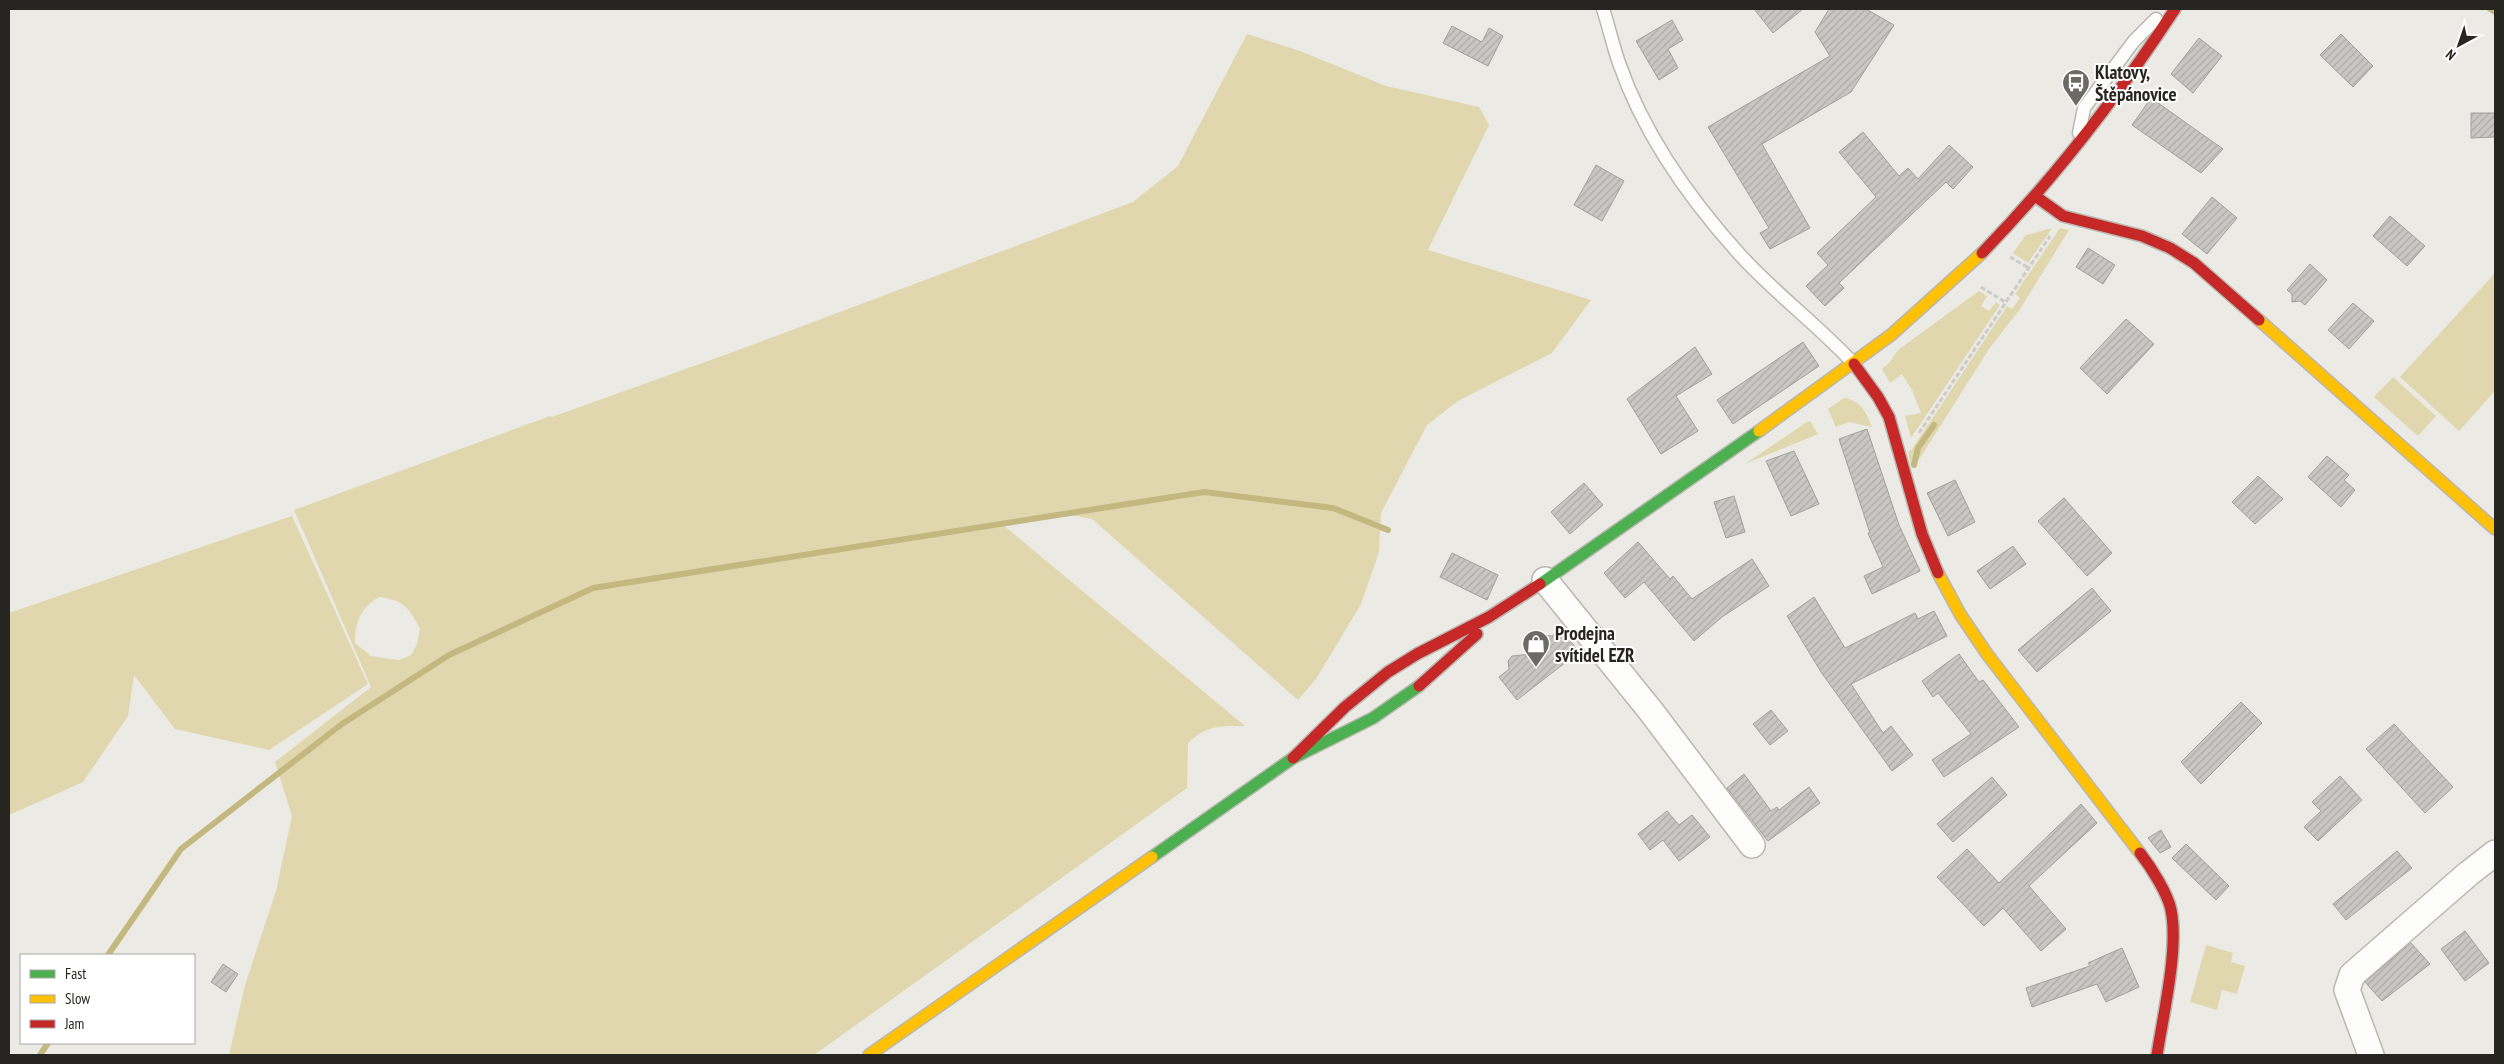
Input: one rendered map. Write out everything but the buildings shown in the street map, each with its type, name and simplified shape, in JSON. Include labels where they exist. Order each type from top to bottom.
[{"type":"main road","points":[[1292,758],[1344,707],[1384,674],[1412,657],[1498,613],[1854,364],[1945,289],[2035,196],[2077,146],[2128,78],[2175,9]]},
{"type":"main road","points":[[2035,196],[2063,216],[2142,236],[2170,248],[2194,263],[2495,529]]},
{"type":"main road","points":[[1854,364],[1884,407],[1922,534],[1940,577],[1960,614],[1987,654],[2149,865],[2171,909],[2174,940],[2157,1055]]},
{"type":"main road","points":[[869,1055],[1292,758],[1368,720],[1396,703],[1430,678],[1498,613]]},
{"type":"street","points":[[1545,580],[1650,710],[1752,845]]},
{"type":"street","points":[[2371,1055],[2347,990],[2352,975],[2468,874],[2495,853]]},
{"type":"lane","points":[[1604,9],[1626,80],[1640,114],[1668,162],[1706,214],[1743,258],[1818,327],[1854,364]]},
{"type":"lane","points":[[2077,146],[2084,108],[2134,41],[2167,9]]},
{"type":"path","points":[[1898,450],[1910,447],[2063,216]]},
{"type":"path","points":[[2010,257],[2029,268]]},
{"type":"shaded area","points":[[1247,34],[1300,51],[1386,86],[1479,107],[1489,125],[1428,250],[1591,300],[1552,353],[1458,401],[1427,425],[1381,513],[1379,552],[1361,604],[1316,679],[1298,700],[1092,519],[1070,515],[1003,525],[1245,726],[1214,728],[1195,737],[1188,743],[1187,788],[814,1055],[229,1055],[245,985],[276,891],[292,816],[275,762],[371,687],[294,510],[550,416],[552,417],[733,352],[1133,202],[1178,166]],"holes":[[[379,597],[387,598],[405,606],[420,629],[417,644],[411,655],[399,660],[371,656],[355,643],[356,628],[363,610]]]},
{"type":"shaded area","points":[[2052,228],[2028,263],[2013,253],[2026,235]]},
{"type":"shaded area","points":[[2060,228],[2069,230],[2020,309],[1989,349],[1920,458],[1911,466],[1908,452],[1912,449],[2007,306],[2012,309],[2020,298],[2015,294]]},
{"type":"shaded area","points":[[2495,273],[2495,391],[2459,431],[2400,377]]},
{"type":"shaded area","points":[[1979,291],[1987,296],[1981,306],[1989,311],[1996,302],[2000,305],[1911,438],[1905,416],[1921,413],[1912,390],[1902,374],[1890,383],[1882,369],[1898,350]]},
{"type":"shaded area","points":[[2393,377],[2436,416],[2418,436],[2374,397]]},
{"type":"shaded area","points":[[1844,398],[1859,404],[1872,427],[1849,422],[1836,427],[1828,409]]},
{"type":"shaded area","points":[[1810,421],[1818,434],[1745,464],[1807,422]]},
{"type":"shaded area","points":[[292,516],[368,684],[269,750],[175,729],[134,675],[128,716],[83,782],[9,815],[9,613]]},
{"type":"shaded area","points":[[2206,945],[2233,953],[2231,962],[2245,966],[2237,994],[2222,990],[2217,1010],[2190,1002]]},
{"type":"waterway","points":[[2490,9],[2495,12]]},
{"type":"waterway","points":[[1914,465],[1918,448],[1934,425]]},
{"type":"waterway","points":[[109,954],[181,849],[342,724],[449,655],[593,588],[1204,492],[1333,508],[1388,530]]},
{"type":"waterway","points":[[40,1055],[47,1044]]},
{"type":"traffic: fast","points":[[1540,584],[1759,431]]},
{"type":"traffic: fast","points":[[1152,857],[1293,758],[1373,718],[1419,686]]},
{"type":"traffic: slow","points":[[1759,431],[1891,335],[1982,253]]},
{"type":"traffic: slow","points":[[2259,320],[2495,529]]},
{"type":"traffic: slow","points":[[1938,573],[1960,614],[1987,654],[2140,853]]},
{"type":"traffic: slow","points":[[869,1055],[1152,857]]},
{"type":"traffic: jam","points":[[1982,253],[2009,225],[2084,136],[2131,73],[2175,9]]},
{"type":"traffic: jam","points":[[2035,196],[2063,216],[2142,236],[2170,248],[2194,263],[2259,320]]},
{"type":"traffic: jam","points":[[1854,364],[1878,397],[1889,417],[1922,534],[1938,573]]},
{"type":"traffic: jam","points":[[1293,758],[1345,707],[1388,672],[1417,654],[1489,617],[1540,584]]},
{"type":"traffic: jam","points":[[1419,686],[1477,634]]},
{"type":"traffic: jam","points":[[2140,853],[2163,889],[2171,910],[2173,926],[2172,962],[2157,1055]]},
{"type":"place","name":"Klatovy, Štěpánovice","points":[[2076,107]]},
{"type":"place","name":"Prodejna svítidel EZR","points":[[1536,668]]}]
